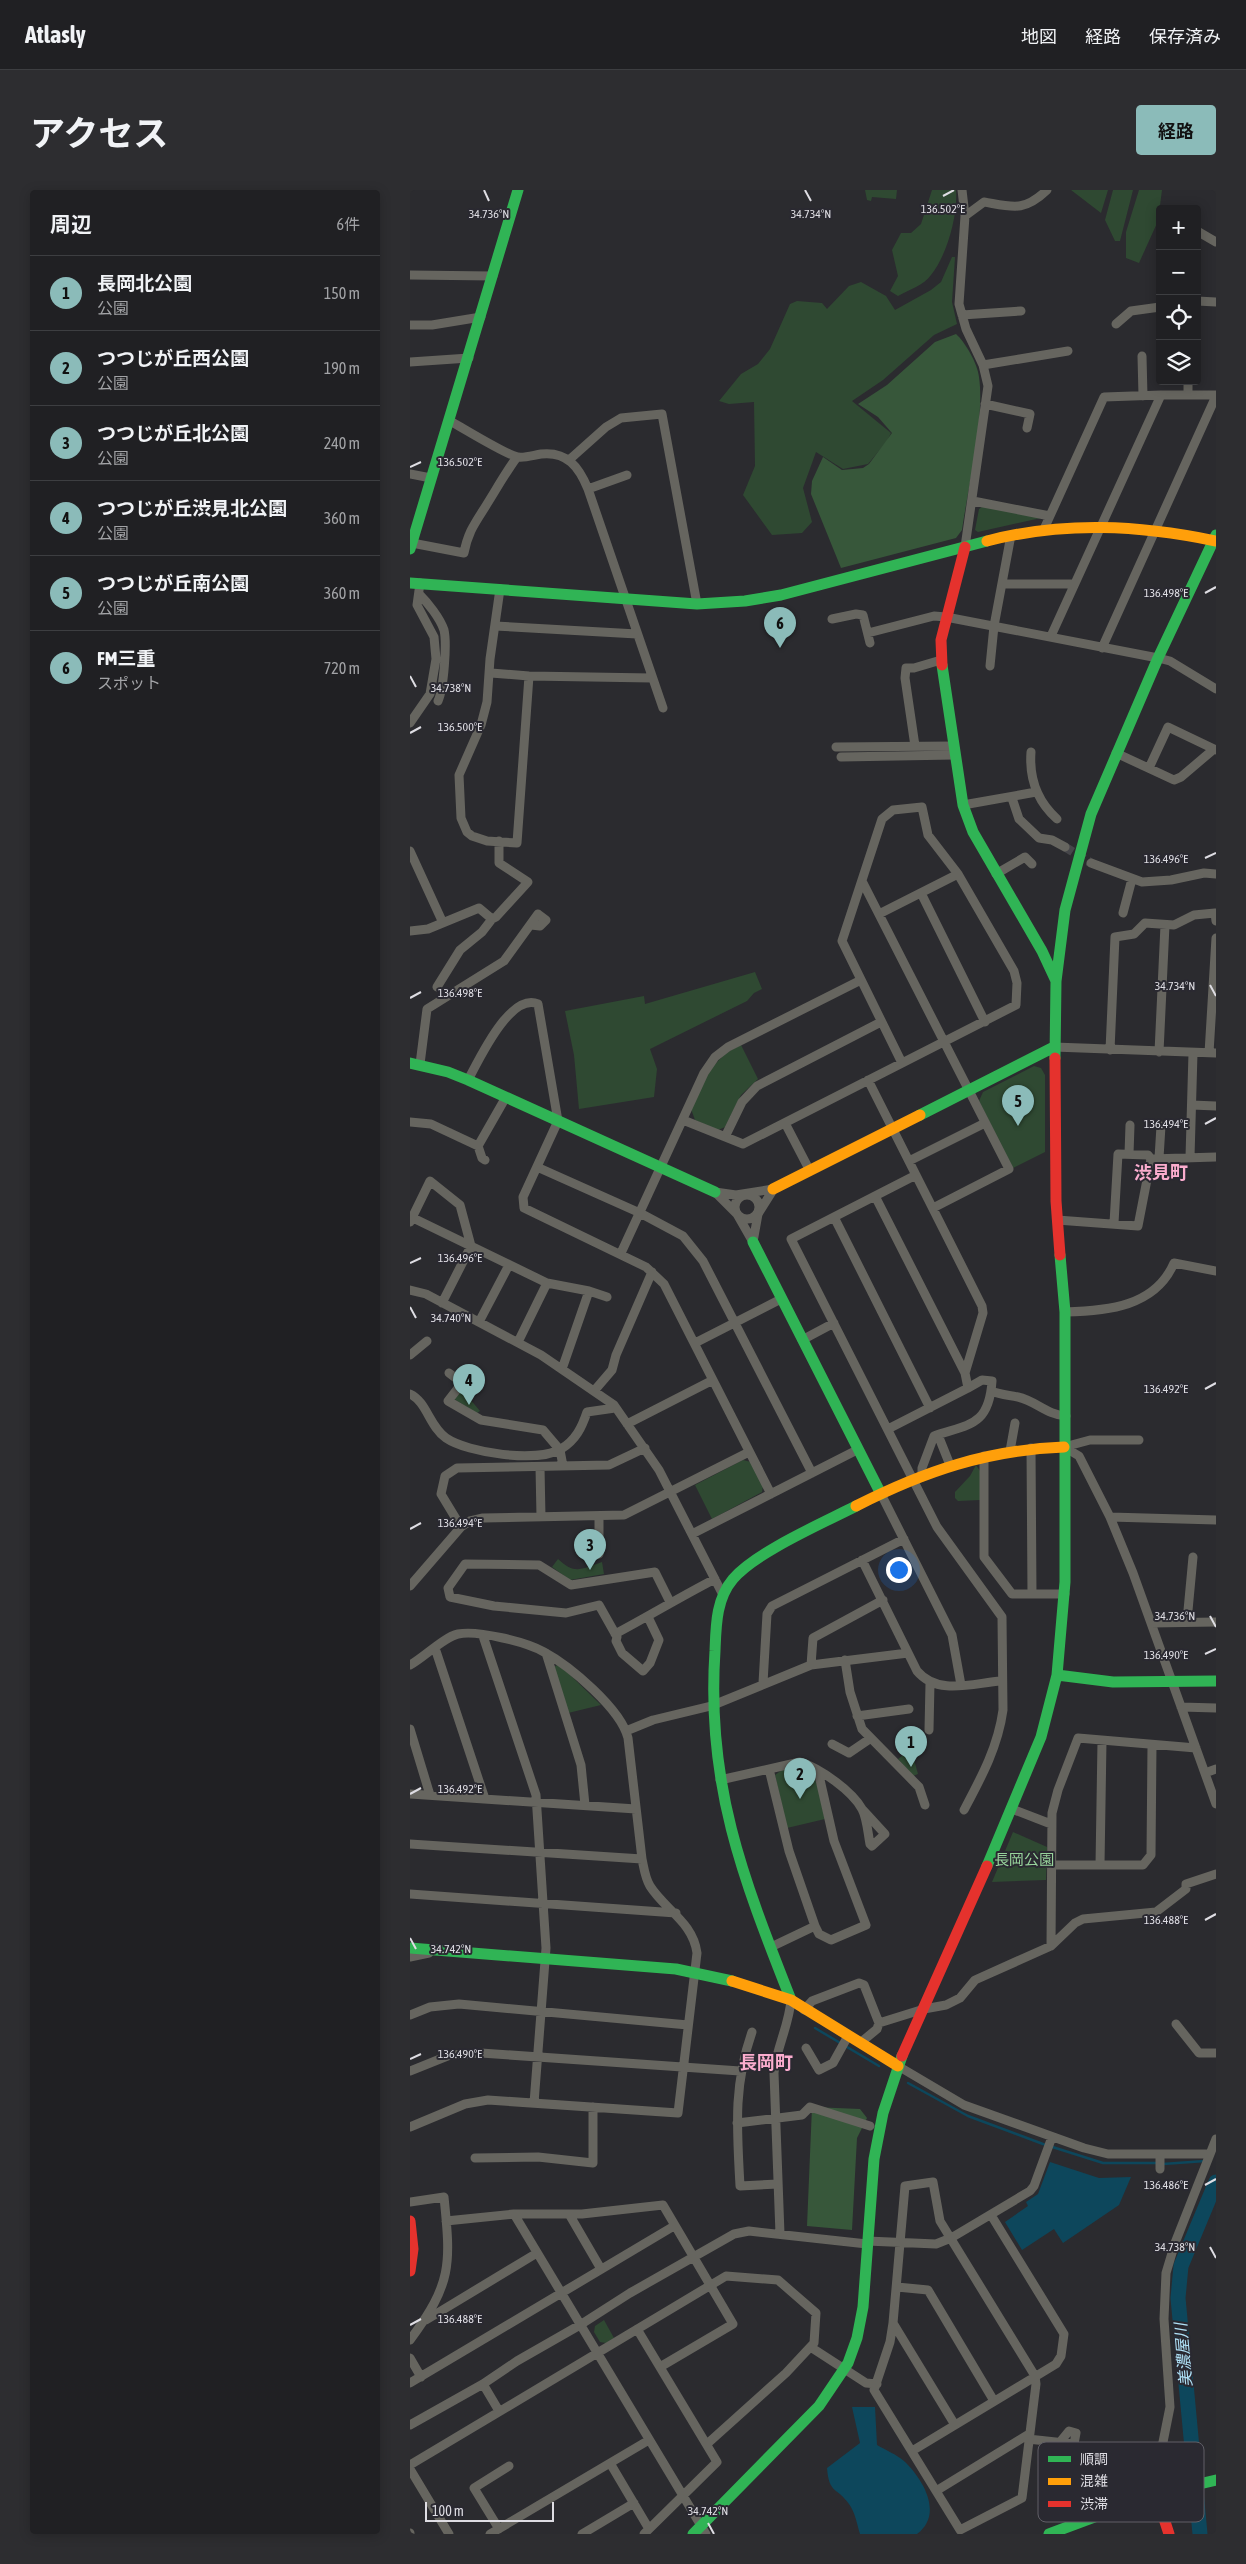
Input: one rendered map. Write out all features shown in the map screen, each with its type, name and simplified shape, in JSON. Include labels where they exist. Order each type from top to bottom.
[{"type":"main road","points":[[411,546],[494,276],[518,190]]},
{"type":"main road","points":[[416,587],[500,589],[697,604],[745,601],[781,595],[1010,535],[1044,529],[1101,525],[1155,529],[1215,539],[1158,658],[1091,814],[1065,910],[1056,981],[1054,1047],[1057,1220],[1065,1312],[1065,1594],[1056,1675],[1041,1737],[1012,1809],[898,2066],[877,2137],[860,2320],[853,2351],[845,2368],[819,2406],[700,2531]]},
{"type":"main road","points":[[966,547],[941,640],[941,660],[963,805],[973,832],[1042,951],[1056,981]]},
{"type":"main road","points":[[774,1190],[892,1128],[1054,1047]]},
{"type":"main road","points":[[415,1063],[468,1080],[715,1192]]},
{"type":"main road","points":[[753,1242],[881,1494]]},
{"type":"main road","points":[[791,2000],[746,1884],[714,1752],[711,1706],[717,1614],[722,1594],[738,1570],[881,1494],[918,1478],[950,1465],[1010,1450],[1064,1447]]},
{"type":"main road","points":[[1056,1675],[1113,1682],[1216,1681]]},
{"type":"main road","points":[[410,1948],[694,1972],[748,1985],[791,2000],[847,2038],[860,2043],[898,2066]]},
{"type":"main road","points":[[410,2222],[413,2249],[410,2271]]},
{"type":"main road","points":[[1049,2534],[1081,2522]]},
{"type":"main road","points":[[1165,2522],[1169,2534]]},
{"type":"street","points":[[962,190],[965,216],[959,293],[962,315],[983,365],[988,386],[966,547]]},
{"type":"street","points":[[965,216],[984,202],[1016,207],[1026,206],[1047,190]]},
{"type":"street","points":[[1201,233],[1216,242]]},
{"type":"street","points":[[410,275],[494,276]]},
{"type":"street","points":[[1201,302],[1216,302]]},
{"type":"street","points":[[1116,324],[1131,311],[1156,307]]},
{"type":"street","points":[[962,315],[1021,311]]},
{"type":"street","points":[[410,325],[432,325],[481,317]]},
{"type":"street","points":[[983,365],[1068,351]]},
{"type":"street","points":[[1142,356],[1143,396]]},
{"type":"street","points":[[410,362],[469,358]]},
{"type":"street","points":[[1188,385],[1188,395]]},
{"type":"street","points":[[1051,636],[1161,395]]},
{"type":"street","points":[[1044,529],[1104,397],[1216,395],[1102,648]]},
{"type":"street","points":[[986,404],[1030,414],[1027,428]]},
{"type":"street","points":[[569,460],[606,427],[621,418],[662,414],[697,604]]},
{"type":"street","points":[[450,421],[517,457],[546,454],[562,456],[569,460],[583,475],[663,708]]},
{"type":"street","points":[[411,546],[464,553],[471,528],[499,482],[517,457]]},
{"type":"street","points":[[410,474],[431,478]]},
{"type":"street","points":[[588,489],[627,476]]},
{"type":"street","points":[[973,501],[1050,516]]},
{"type":"street","points":[[990,666],[994,626],[1010,535]]},
{"type":"street","points":[[1002,584],[1074,584]]},
{"type":"street","points":[[416,587],[444,631],[443,682],[438,700]]},
{"type":"street","points":[[410,722],[430,694],[436,659],[435,640],[417,605],[416,587]]},
{"type":"street","points":[[500,589],[485,712],[459,775],[461,818],[467,832],[481,840],[517,842],[529,676]]},
{"type":"street","points":[[832,619],[856,614],[863,615],[870,643]]},
{"type":"street","points":[[868,634],[934,616],[946,616],[1170,661],[1216,689]]},
{"type":"street","points":[[495,626],[637,634]]},
{"type":"street","points":[[915,746],[905,678],[906,668],[914,668],[941,660]]},
{"type":"street","points":[[491,673],[529,676],[652,678]]},
{"type":"street","points":[[1116,753],[1174,780],[1181,777],[1215,749],[1168,727],[1149,768]]},
{"type":"street","points":[[836,747],[915,746],[954,750]]},
{"type":"street","points":[[842,757],[954,750]]},
{"type":"street","points":[[1031,752],[1032,778],[1036,792],[1043,804],[1057,819]]},
{"type":"street","points":[[963,805],[1012,798],[1036,792]]},
{"type":"street","points":[[1012,798],[1019,819],[1039,838],[1052,840],[1065,847]]},
{"type":"street","points":[[683,1120],[743,1144],[1016,1005],[1017,979],[958,874],[928,835],[922,807],[893,810],[882,819],[842,941],[902,1063]]},
{"type":"street","points":[[436,987],[460,950],[482,932],[528,882],[499,863],[499,841]]},
{"type":"street","points":[[411,856],[443,923]]},
{"type":"street","points":[[996,874],[1025,857],[1032,864]]},
{"type":"street","points":[[1091,862],[1132,879],[1151,882],[1204,873],[1216,874]]},
{"type":"street","points":[[879,914],[958,874]]},
{"type":"street","points":[[1123,913],[1132,879]]},
{"type":"street","points":[[862,881],[1009,1169],[933,1208]]},
{"type":"street","points":[[921,893],[985,1022]]},
{"type":"street","points":[[410,932],[443,923],[479,908],[492,919]]},
{"type":"street","points":[[1110,1050],[1115,937],[1134,934],[1145,924],[1174,925],[1194,915],[1215,913],[1216,921]]},
{"type":"street","points":[[1159,1052],[1165,924]]},
{"type":"street","points":[[415,1063],[428,1009],[504,961],[531,925]]},
{"type":"street","points":[[1054,1047],[1212,1053],[1216,938]]},
{"type":"street","points":[[621,1253],[704,1073],[722,1051],[861,980]]},
{"type":"street","points":[[468,1080],[498,1027],[521,1004],[530,1001],[538,1004],[558,1121],[523,1197],[524,1208],[621,1253],[652,1272],[664,1284],[771,1494]]},
{"type":"street","points":[[726,1137],[742,1102],[757,1086],[881,1022]]},
{"type":"street","points":[[1190,1157],[1193,1053]]},
{"type":"street","points":[[868,1080],[983,1310],[965,1373]]},
{"type":"street","points":[[478,1146],[506,1097]]},
{"type":"street","points":[[1192,1105],[1216,1106]]},
{"type":"street","points":[[410,1122],[431,1124],[478,1146],[482,1158],[485,1160]]},
{"type":"street","points":[[785,1122],[810,1171]]},
{"type":"street","points":[[909,1161],[985,1123]]},
{"type":"street","points":[[1129,1154],[1130,1125]]},
{"type":"street","points":[[1057,1220],[1138,1226],[1155,1159],[1161,1126]]},
{"type":"street","points":[[1114,1223],[1118,1154],[1148,1155],[1155,1159],[1216,1157]]},
{"type":"street","points":[[538,1167],[640,1213],[683,1236],[703,1260],[812,1473]]},
{"type":"street","points":[[916,1175],[791,1239],[888,1429],[918,1478],[943,1536],[1002,1617],[1003,1710],[997,1742],[964,1810]]},
{"type":"street","points":[[442,1303],[471,1246],[460,1206],[430,1181],[411,1220],[471,1246],[547,1283],[589,1291],[606,1297]]},
{"type":"street","points":[[715,1192],[745,1195],[774,1190]]},
{"type":"street","points":[[715,1192],[737,1214],[746,1220],[752,1219],[758,1214],[774,1190]]},
{"type":"street","points":[[745,1195],[756,1200],[758,1214],[753,1242]]},
{"type":"street","points":[[745,1195],[736,1201],[734,1206],[753,1242]]},
{"type":"street","points":[[875,1196],[965,1373],[968,1388]]},
{"type":"street","points":[[834,1217],[930,1408]]},
{"type":"street","points":[[1065,1312],[1098,1311],[1136,1302],[1165,1279],[1174,1263],[1216,1271]]},
{"type":"street","points":[[478,1322],[509,1265]]},
{"type":"street","points":[[594,1391],[612,1370],[616,1355],[652,1272]]},
{"type":"street","points":[[518,1342],[547,1283]]},
{"type":"street","points":[[410,1290],[426,1294],[518,1342],[594,1391],[615,1408],[645,1448],[670,1492],[722,1594]]},
{"type":"street","points":[[562,1370],[589,1291]]},
{"type":"street","points":[[695,1343],[782,1299]]},
{"type":"street","points":[[802,1340],[834,1323]]},
{"type":"street","points":[[410,1355],[427,1341]]},
{"type":"street","points":[[449,1373],[462,1383],[448,1401],[481,1420],[543,1430],[560,1450],[563,1466]]},
{"type":"street","points":[[627,1424],[713,1380]]},
{"type":"street","points":[[888,1429],[982,1380],[992,1381],[985,1409],[976,1421],[963,1429],[934,1436],[918,1478]]},
{"type":"street","points":[[991,1391],[1003,1396],[1027,1400],[1054,1415],[1066,1416]]},
{"type":"street","points":[[410,1394],[419,1398],[434,1428],[447,1439],[496,1454],[533,1456],[560,1450],[580,1432],[588,1412],[615,1408]]},
{"type":"street","points":[[1010,1450],[1016,1424]]},
{"type":"street","points":[[938,1435],[950,1465]]},
{"type":"street","points":[[1064,1447],[1090,1440],[1139,1440]]},
{"type":"street","points":[[1064,1447],[1079,1456],[1110,1517],[1151,1623],[1216,1804]]},
{"type":"street","points":[[461,1527],[441,1494],[442,1482],[448,1473],[463,1468],[608,1465],[645,1448]]},
{"type":"street","points":[[1031,1448],[1032,1594]]},
{"type":"street","points":[[692,1534],[857,1450]]},
{"type":"street","points":[[410,1586],[461,1527],[479,1518],[627,1514],[749,1452]]},
{"type":"street","points":[[984,1456],[984,1557],[1012,1594],[1065,1594]]},
{"type":"street","points":[[540,1467],[541,1517]]},
{"type":"street","points":[[881,1494],[952,1635],[961,1685]]},
{"type":"street","points":[[599,1516],[599,1554]]},
{"type":"street","points":[[1110,1517],[1216,1520]]},
{"type":"street","points":[[763,1683],[767,1614],[772,1606],[904,1539]]},
{"type":"street","points":[[1187,1621],[1193,1557]]},
{"type":"street","points":[[862,1560],[917,1671],[930,1683],[941,1687],[1002,1680]]},
{"type":"street","points":[[648,1617],[659,1640],[650,1663],[643,1671],[622,1653],[615,1634],[599,1605],[566,1613],[494,1606],[450,1597],[448,1588],[465,1564],[539,1566],[571,1585],[655,1572],[670,1602]]},
{"type":"street","points":[[615,1634],[714,1579]]},
{"type":"street","points":[[810,1665],[813,1638],[883,1600]]},
{"type":"street","points":[[1151,1623],[1216,1622]]},
{"type":"street","points":[[410,1665],[458,1634],[484,1636],[533,1647],[546,1652],[561,1662],[604,1702],[626,1731],[642,1860],[650,1886],[676,1914],[696,1943],[678,2113],[488,2100],[465,2104],[410,2127]]},
{"type":"street","points":[[484,1636],[536,1795],[545,1958],[534,2103]]},
{"type":"street","points":[[435,1648],[485,1799]]},
{"type":"street","points":[[546,1652],[581,1765],[585,1805]]},
{"type":"street","points":[[626,1731],[653,1720],[711,1706],[810,1665],[908,1653]]},
{"type":"street","points":[[845,1660],[857,1716],[862,1729],[919,1787],[925,1805]]},
{"type":"street","points":[[929,1730],[930,1683]]},
{"type":"street","points":[[1181,1707],[1216,1708]]},
{"type":"street","points":[[857,1716],[909,1709]]},
{"type":"street","points":[[410,1729],[430,1796]]},
{"type":"street","points":[[832,1744],[849,1753],[871,1738]]},
{"type":"street","points":[[1051,1946],[1051,1824],[1058,1790],[1078,1738],[1196,1748]]},
{"type":"street","points":[[1100,1865],[1102,1741]]},
{"type":"street","points":[[1050,1865],[1143,1865],[1151,1855],[1152,1744]]},
{"type":"street","points":[[720,1780],[800,1762],[835,1781],[863,1810]]},
{"type":"street","points":[[769,1769],[792,1860],[815,1926],[820,1934],[831,1940],[866,1924],[834,1841],[818,1771]]},
{"type":"street","points":[[1205,1773],[1216,1769]]},
{"type":"street","points":[[410,1794],[636,1809]]},
{"type":"street","points":[[1012,1809],[1051,1824]]},
{"type":"street","points":[[410,1844],[642,1860]]},
{"type":"street","points":[[879,2023],[924,2009],[946,2005],[960,1998],[975,1980],[1051,1946],[1074,1924],[1083,1919],[1156,1912],[1186,1889],[1186,1884],[1216,1874]]},
{"type":"street","points":[[410,1894],[676,1914]]},
{"type":"street","points":[[771,1946],[815,1926]]},
{"type":"street","points":[[410,1957],[440,1950]]},
{"type":"street","points":[[804,2010],[812,2001],[858,1983],[864,1985],[879,2023],[877,2029],[860,2043]]},
{"type":"street","points":[[780,2234],[775,2119],[775,2059],[788,2019],[791,2000]]},
{"type":"street","points":[[410,2015],[430,2007],[459,2004],[688,2024]]},
{"type":"street","points":[[1176,2024],[1199,2053],[1216,2053]]},
{"type":"street","points":[[752,2032],[740,2071],[737,2123],[740,2186],[778,2184]]},
{"type":"street","points":[[806,2048],[819,2070],[833,2062],[847,2038]]},
{"type":"street","points":[[410,2071],[441,2058],[462,2053],[538,2056],[740,2071]]},
{"type":"street","points":[[898,2066],[964,2105],[1051,2139],[1108,2154],[1209,2155]]},
{"type":"street","points":[[475,2158],[538,2157],[593,2163],[593,2107]]},
{"type":"street","points":[[737,2123],[802,2115],[810,2108],[870,2126]]},
{"type":"street","points":[[410,2426],[483,2384],[517,2361],[580,2325],[630,2293],[741,2232],[867,2242],[901,2241],[936,2244],[951,2238],[991,2215],[1034,2186],[1051,2139]]},
{"type":"street","points":[[1163,2442],[1170,2407],[1164,2319],[1166,2273],[1174,2243],[1216,2139]]},
{"type":"street","points":[[1160,2156],[1160,2169]]},
{"type":"street","points":[[933,2182],[938,2214],[951,2238],[1035,2376],[1036,2384],[1022,2498],[960,2530],[874,2390],[890,2342],[893,2323],[905,2186],[933,2182]]},
{"type":"street","points":[[410,2202],[444,2197],[449,2245],[446,2274],[439,2296],[410,2340]]},
{"type":"street","points":[[446,2221],[514,2214],[569,2214],[663,2205],[733,2324],[660,2367]]},
{"type":"street","points":[[514,2214],[683,2496],[700,2531]]},
{"type":"street","points":[[569,2214],[601,2269]]},
{"type":"street","points":[[912,2451],[1056,2364],[1061,2356],[1064,2334],[991,2215]]},
{"type":"street","points":[[410,2383],[674,2226]]},
{"type":"street","points":[[424,2320],[538,2253]]},
{"type":"street","points":[[410,2465],[726,2276],[778,2280],[816,2313],[812,2348],[707,2444]]},
{"type":"street","points":[[897,2287],[928,2290],[994,2401]]},
{"type":"street","points":[[893,2323],[955,2425]]},
{"type":"street","points":[[610,2463],[634,2503],[647,2532],[717,2462],[637,2329]]},
{"type":"street","points":[[812,2348],[866,2383],[876,2384]]},
{"type":"street","points":[[410,2358],[421,2377]]},
{"type":"street","points":[[483,2384],[499,2411]]},
{"type":"street","points":[[936,2490],[1029,2436],[1060,2442]]},
{"type":"street","points":[[490,2534],[649,2440]]},
{"type":"street","points":[[499,2529],[474,2488],[509,2466]]},
{"type":"street","points":[[410,2469],[449,2534]]},
{"type":"street","points":[[582,2534],[634,2503]]},
{"type":"green space","points":[[865,190],[897,190],[896,199],[872,197],[871,201],[867,200]]},
{"type":"green space","points":[[932,190],[956,190],[955,211],[950,234],[942,257],[928,279],[898,296],[890,291],[898,276],[892,250],[901,233],[911,233],[921,224]]},
{"type":"green space","points":[[1071,190],[1108,190],[1101,213]]},
{"type":"green space","points":[[1113,190],[1133,190],[1120,241],[1115,241],[1105,220]]},
{"type":"green space","points":[[1139,190],[1162,190],[1160,205],[1156,205],[1156,225],[1139,263],[1126,258],[1126,232]]},
{"type":"green space","points":[[952,257],[955,257],[952,302],[957,324],[934,335],[883,380],[852,401],[891,433],[887,441],[868,464],[843,469],[816,452],[803,488],[812,522],[802,533],[772,535],[743,495],[755,466],[754,402],[729,404],[719,401],[741,374],[758,364],[770,349],[790,304],[797,301],[822,303],[827,309],[849,286],[861,282],[886,296],[895,310],[931,290],[941,282]]},
{"type":"green space","points":[[956,334],[974,360],[979,377],[980,394],[978,433],[962,530],[956,538],[841,568],[811,494],[812,481],[823,457],[842,470],[863,468],[869,464],[892,433],[878,417],[858,404],[887,385],[935,342]]},
{"type":"green space","points":[[983,506],[1041,518],[978,532],[975,530],[979,509]]},
{"type":"green space","points":[[755,972],[762,989],[754,993],[747,1001],[650,1049],[657,1069],[654,1097],[579,1109],[574,1055],[565,1011],[644,996],[645,1004]]},
{"type":"green space","points":[[741,1045],[758,1079],[741,1095],[725,1127],[718,1130],[695,1120],[691,1109],[704,1080],[716,1064],[723,1056]]},
{"type":"green space","points":[[1034,1066],[1041,1068],[1045,1075],[1045,1152],[1013,1168],[979,1101],[983,1092]]},
{"type":"green space","points":[[464,1386],[469,1398],[480,1411],[477,1413],[454,1399]]},
{"type":"green space","points":[[743,1460],[751,1462],[763,1486],[762,1492],[712,1519],[695,1485]]},
{"type":"green space","points":[[976,1465],[980,1471],[980,1500],[958,1501],[955,1498],[955,1492],[970,1476]]},
{"type":"green space","points":[[558,1559],[574,1569],[602,1562],[604,1574],[570,1580],[552,1567]]},
{"type":"green space","points":[[557,1665],[564,1669],[601,1705],[568,1713],[553,1668]]},
{"type":"green space","points":[[911,1749],[918,1774],[913,1776],[898,1759]]},
{"type":"green space","points":[[801,1765],[807,1769],[816,1781],[825,1819],[787,1828],[775,1775],[782,1770]]},
{"type":"green space","name":"長岡公園","points":[[1013,1832],[1047,1847],[1046,1880],[992,1882]]},
{"type":"green space","points":[[812,2107],[860,2109],[867,2118],[857,2138],[852,2230],[807,2226]]},
{"type":"green space","points":[[604,2320],[614,2338],[606,2343],[600,2342],[594,2332],[595,2326]]},
{"type":"water","points":[[1050,2162],[1099,2178],[1131,2177],[1119,2205],[1063,2243],[1054,2229],[1022,2250],[1005,2222],[1028,2206],[1026,2202],[1038,2194]]},
{"type":"water","points":[[852,2407],[875,2407],[877,2445],[904,2461],[924,2487],[930,2507],[929,2517],[925,2526],[917,2534],[860,2534],[851,2507],[832,2486],[827,2468],[860,2443]]},
{"type":"waterway","points":[[815,2028],[879,2066]]},
{"type":"waterway","points":[[908,2083],[968,2116],[1043,2144],[1103,2163],[1158,2163]]},
{"type":"waterway","points":[[1163,2164],[1205,2161]]},
{"type":"waterway","name":"美濃屋川","points":[[1191,2442],[1178,2298],[1181,2266],[1216,2182]]},
{"type":"waterway","name":"美濃屋川","points":[[1199,2522],[1200,2534]]},
{"type":"tunnel","points":[[1065,847],[1091,863]]},
{"type":"traffic: fast","points":[[410,549],[518,190]]},
{"type":"traffic: fast","points":[[1055,1058],[1056,981],[1065,910],[1091,814],[1158,658],[1216,535]]},
{"type":"traffic: fast","points":[[410,583],[697,604],[745,601],[781,595],[987,541]]},
{"type":"traffic: fast","points":[[942,665],[963,805],[973,832],[1042,951],[1056,981]]},
{"type":"traffic: fast","points":[[920,1115],[1054,1047]]},
{"type":"traffic: fast","points":[[410,1063],[448,1072],[468,1080],[715,1192]]},
{"type":"traffic: fast","points":[[753,1242],[881,1494]]},
{"type":"traffic: fast","points":[[987,1866],[1041,1737],[1057,1675],[1065,1582],[1065,1312],[1060,1255]]},
{"type":"traffic: fast","points":[[791,2000],[743,1871],[722,1788],[716,1745],[714,1699],[718,1613],[727,1587],[744,1569],[773,1549],[856,1506]]},
{"type":"traffic: fast","points":[[1057,1675],[1113,1682],[1216,1681]]},
{"type":"traffic: fast","points":[[410,1948],[676,1969],[732,1981]]},
{"type":"traffic: fast","points":[[693,2534],[819,2406],[848,2363],[857,2338],[863,2307],[874,2159],[883,2113],[902,2056]]},
{"type":"traffic: fast","points":[[1204,2483],[1216,2480]]},
{"type":"traffic: fast","points":[[1049,2534],[1081,2522]]},
{"type":"traffic: slow","points":[[987,541],[1044,530],[1073,528],[1159,531],[1216,541]]},
{"type":"traffic: slow","points":[[773,1189],[920,1115]]},
{"type":"traffic: slow","points":[[856,1506],[907,1482],[957,1464],[1009,1453],[1064,1447]]},
{"type":"traffic: slow","points":[[732,1981],[791,2000],[898,2066]]},
{"type":"traffic: jam","points":[[942,665],[941,640],[965,547]]},
{"type":"traffic: jam","points":[[1055,1058],[1056,1201],[1060,1255]]},
{"type":"traffic: jam","points":[[902,2056],[987,1866]]},
{"type":"traffic: jam","points":[[410,2221],[413,2249],[410,2271]]},
{"type":"traffic: jam","points":[[1165,2522],[1169,2534]]},
{"type":"place","name":"FM三重","points":[[780,648]]},
{"type":"place","name":"つつじが丘南公園","points":[[1018,1126]]},
{"type":"place","name":"つつじが丘渋見北公園","points":[[469,1405]]},
{"type":"place","name":"つつじが丘北公園","points":[[590,1570]]},
{"type":"place","name":"長岡北公園","points":[[911,1767]]},
{"type":"place","name":"つつじが丘西公園","points":[[800,1799]]},
{"type":"district","name":"渋見町","points":[[1161,1173]]},
{"type":"district","name":"長岡町","points":[[766,2063]]}]
